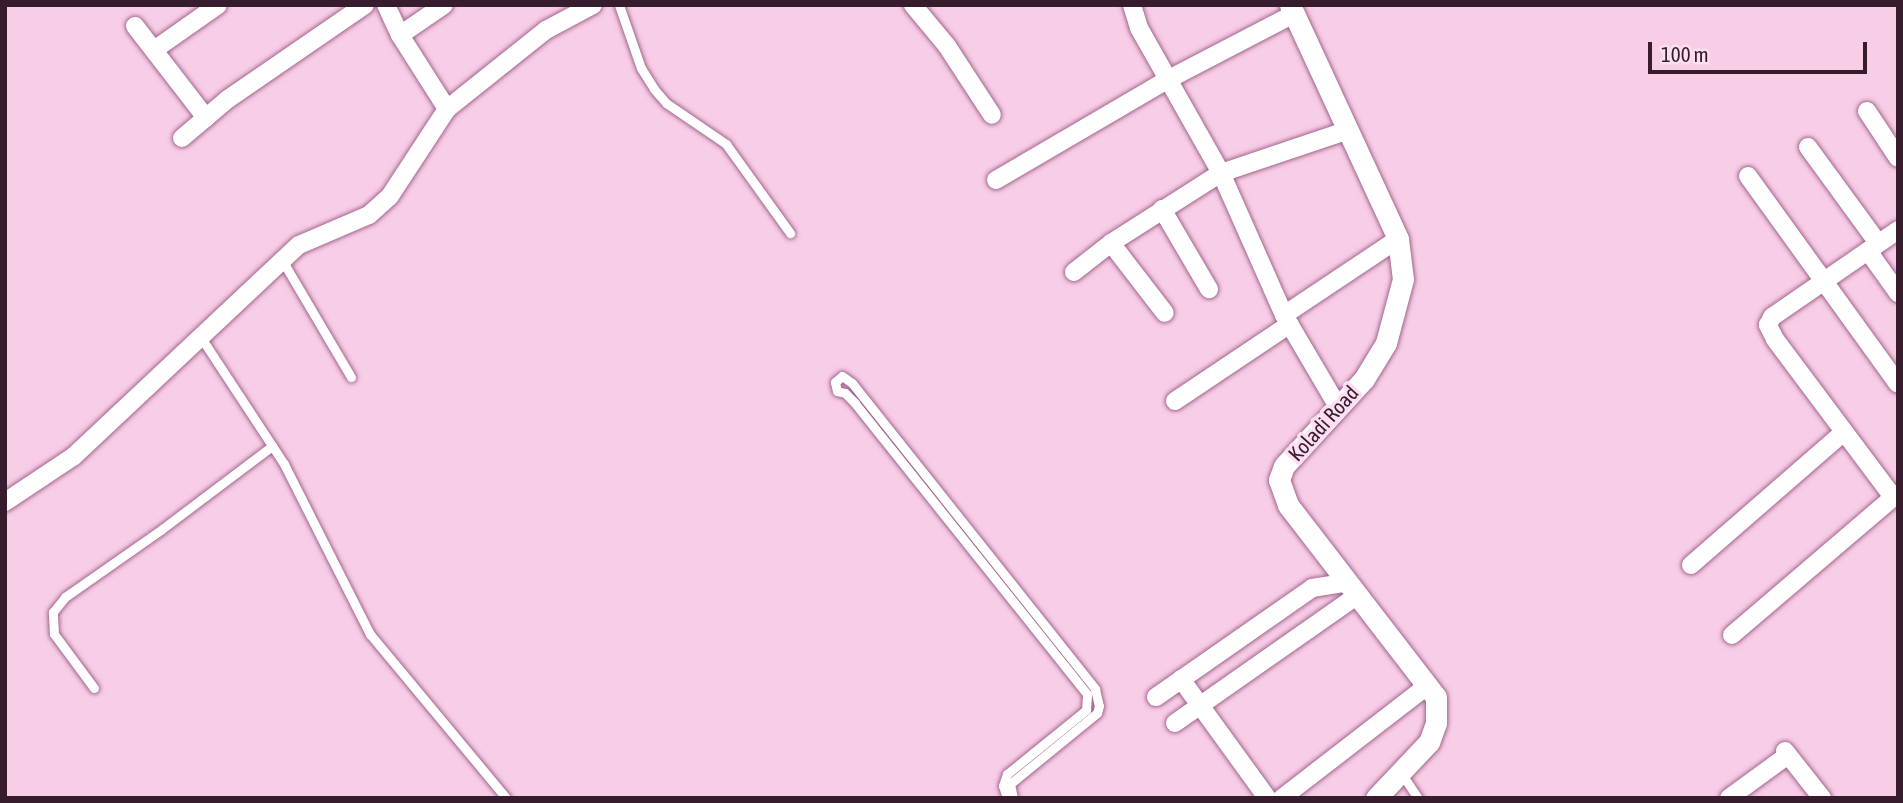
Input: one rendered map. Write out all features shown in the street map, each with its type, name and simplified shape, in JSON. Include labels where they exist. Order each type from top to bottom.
[{"type":"street","points":[[154,50],[218,5]]},
{"type":"street","points":[[182,138],[228,99],[365,5]]},
{"type":"street","points":[[386,5],[400,35],[447,109]]},
{"type":"street","points":[[400,35],[444,5]]},
{"type":"street","points":[[5,502],[74,456],[299,245],[369,215],[390,196],[447,109],[513,53],[574,9],[593,5]]},
{"type":"street","points":[[914,5],[947,46],[992,115]]},
{"type":"street","points":[[1132,5],[1139,28],[1221,173],[1287,319],[1337,405]]},
{"type":"street","points":[[996,180],[1292,9]]},
{"type":"street","name":"Koladi Road","points":[[1292,9],[1398,239],[1403,279],[1385,343],[1364,379],[1337,405],[1284,466],[1279,480],[1287,505],[1436,697],[1436,723],[1429,742],[1376,798]]},
{"type":"street","points":[[135,26],[206,118]]},
{"type":"street","points":[[1867,111],[1898,158]]},
{"type":"street","points":[[1074,272],[1111,243],[1221,173],[1346,131]]},
{"type":"street","points":[[1808,147],[1873,247],[1898,293]]},
{"type":"street","points":[[1748,176],[1898,384]]},
{"type":"street","points":[[1162,209],[1209,289]]},
{"type":"street","points":[[1732,635],[1895,495],[1774,339],[1768,325],[1772,317],[1898,230]]},
{"type":"street","points":[[1175,401],[1398,239]]},
{"type":"street","points":[[1111,243],[1165,313]]},
{"type":"street","points":[[1691,565],[1844,432]]},
{"type":"street","points":[[1156,697],[1312,588],[1353,589]]},
{"type":"street","points":[[1175,723],[1353,589]]},
{"type":"street","points":[[1181,679],[1267,798]]},
{"type":"street","points":[[1282,798],[1428,685]]},
{"type":"street","points":[[1729,798],[1787,753],[1822,798]]},
{"type":"lane","points":[[619,5],[641,68],[654,89],[666,103],[726,144],[790,233]]},
{"type":"lane","points":[[282,260],[351,377]]},
{"type":"lane","points":[[200,336],[272,446],[370,634],[506,798]]},
{"type":"lane","points":[[1007,798],[1003,786],[1007,774],[1086,710],[1087,694],[1054,647],[855,403],[845,393],[837,391],[835,382],[842,376],[852,383],[1095,689],[1099,706],[1097,713],[1010,783],[1013,798]]},
{"type":"lane","points":[[94,688],[54,634],[53,612],[65,597],[162,529],[272,446]]},
{"type":"lane","points":[[1401,773],[1418,798]]}]
